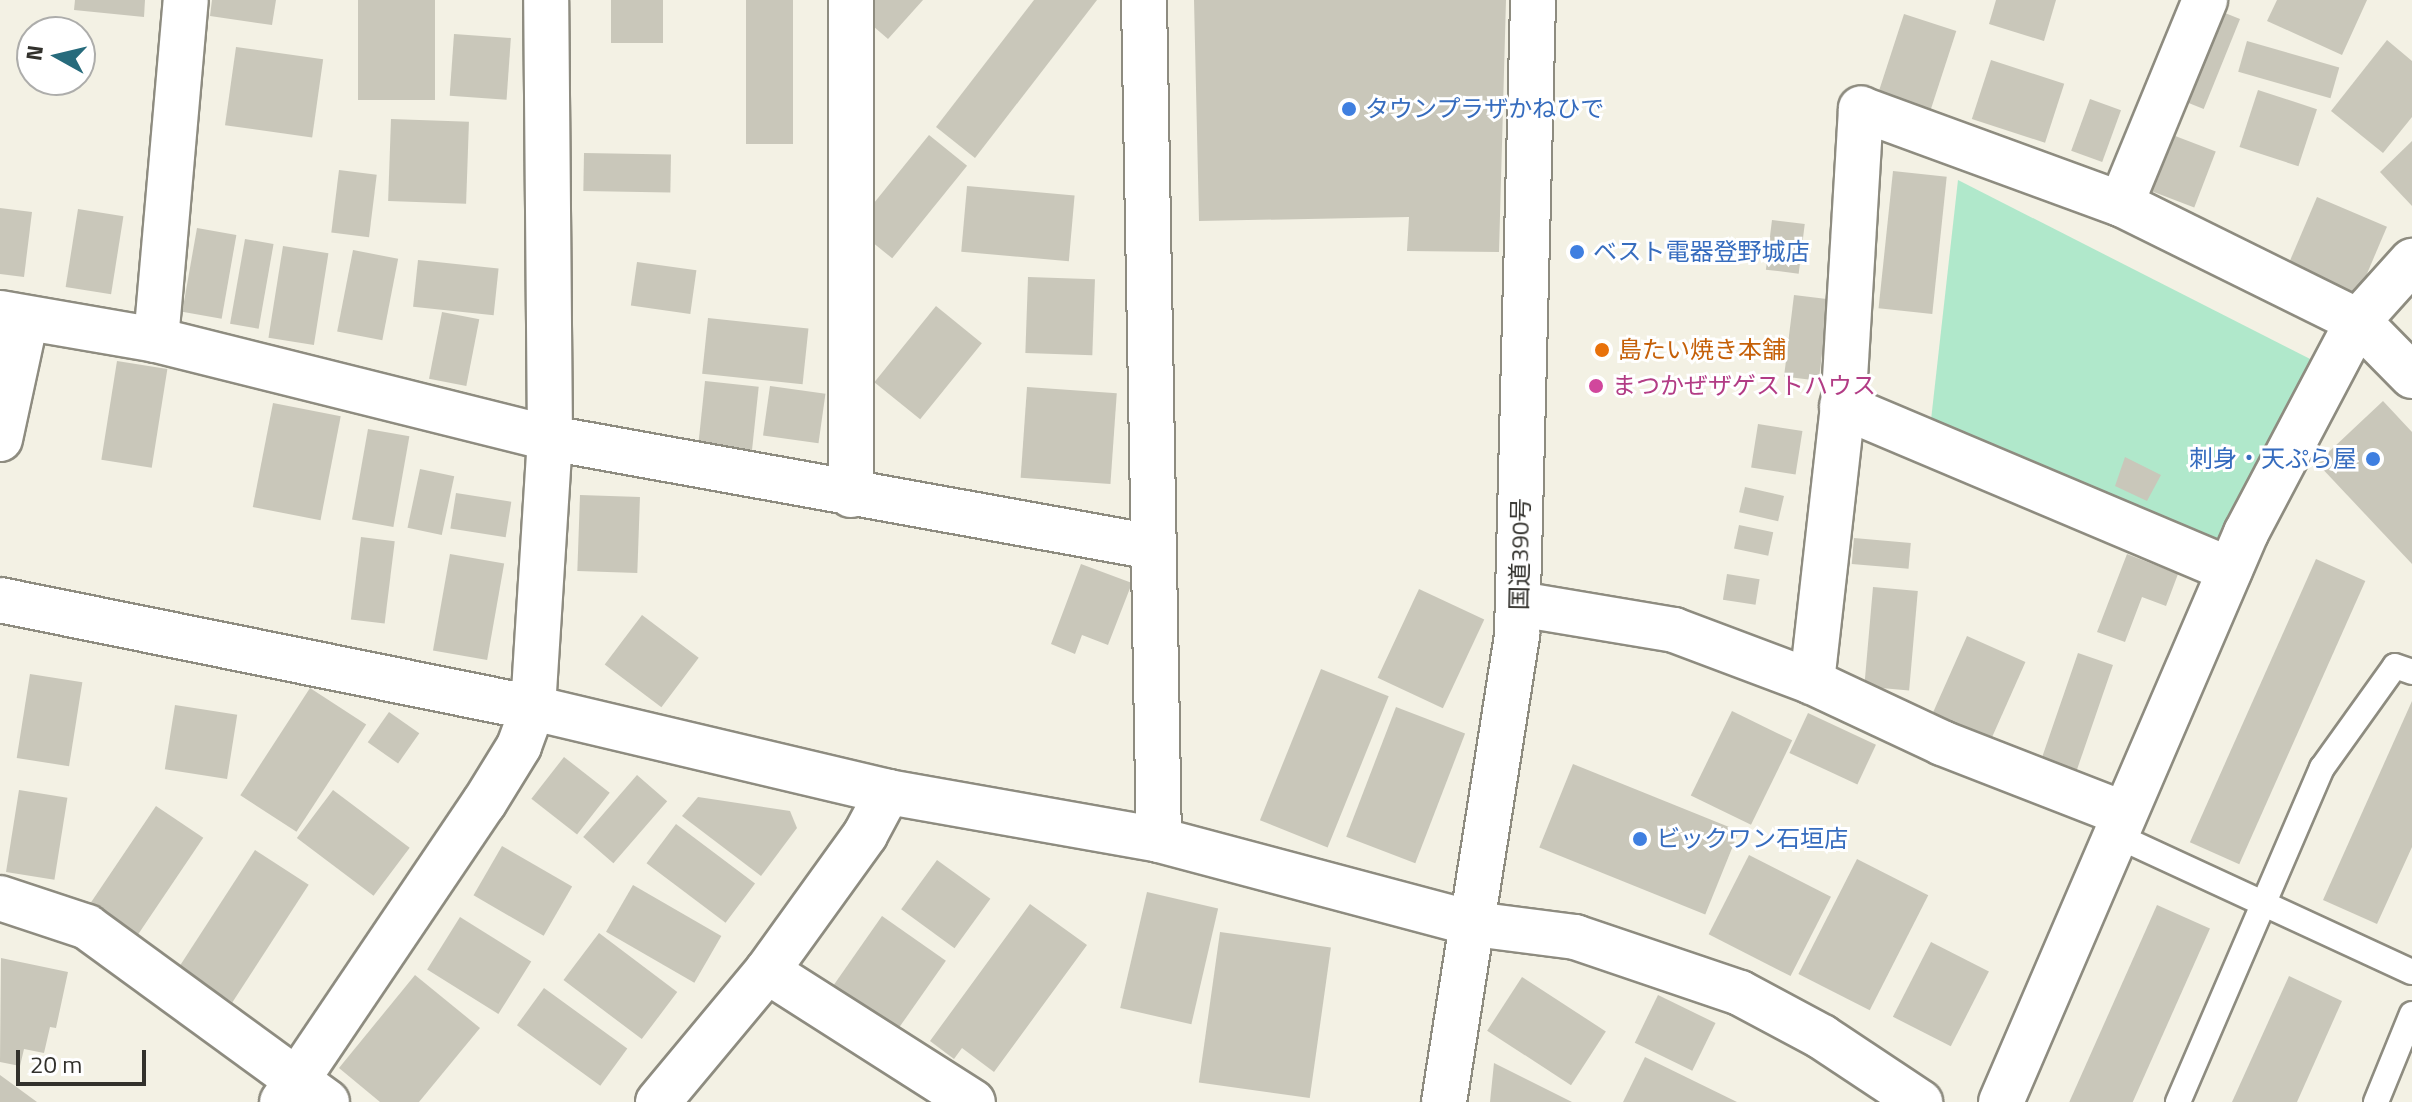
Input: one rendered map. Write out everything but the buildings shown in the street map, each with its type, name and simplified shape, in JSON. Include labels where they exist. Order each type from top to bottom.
[{"type":"main road","points":[[156,340],[186,0]]},
{"type":"main road","points":[[0,898],[87,927],[302,1094],[519,746],[533,708],[550,438],[546,0]]},
{"type":"main road","points":[[851,0],[851,495]]},
{"type":"main road","points":[[1144,0],[1159,840]]},
{"type":"main road","name":"国道390号","points":[[1444,1102],[1474,924],[1519,604],[1533,0]]},
{"type":"main road","points":[[2121,204],[2205,0]]},
{"type":"main road","points":[[1812,682],[1842,406],[1861,109],[2121,204],[2358,321],[2412,376]]},
{"type":"main road","points":[[2001,1102],[2118,824],[2230,570],[2358,321],[2412,261]]},
{"type":"main road","points":[[0,439],[13,316],[156,340],[550,438],[851,495],[1153,547]]},
{"type":"main road","points":[[1842,406],[2230,570]]},
{"type":"main road","points":[[0,600],[533,708],[888,792],[1159,840],[1474,924],[1575,937],[1740,993],[1822,1037],[1920,1102]]},
{"type":"main road","points":[[1519,604],[1674,630],[1812,682],[2118,824]]},
{"type":"main road","points":[[658,1102],[767,971],[865,835],[888,792]]},
{"type":"main road","points":[[767,971],[973,1102]]},
{"type":"lane","points":[[2178,1102],[2267,905],[2322,768],[2395,666],[2412,672]]},
{"type":"lane","points":[[2118,824],[2267,905],[2412,972]]},
{"type":"lane","points":[[2376,1102],[2412,1014]]},
{"type":"green space","points":[[1958,180],[2322,365],[2225,554],[1930,429]]},
{"type":"place","name":"タウンプラザかねひで","points":[[1349,109]]},
{"type":"place","name":"ベスト電器登野城店","points":[[1577,252]]},
{"type":"place","name":"島たい焼き本舗","points":[[1602,350]]},
{"type":"place","name":"まつかぜザゲストハウス","points":[[1596,386]]},
{"type":"place","name":"刺身・天ぷら屋","points":[[2373,459]]},
{"type":"place","name":"ビックワン石垣店","points":[[1640,839]]}]
